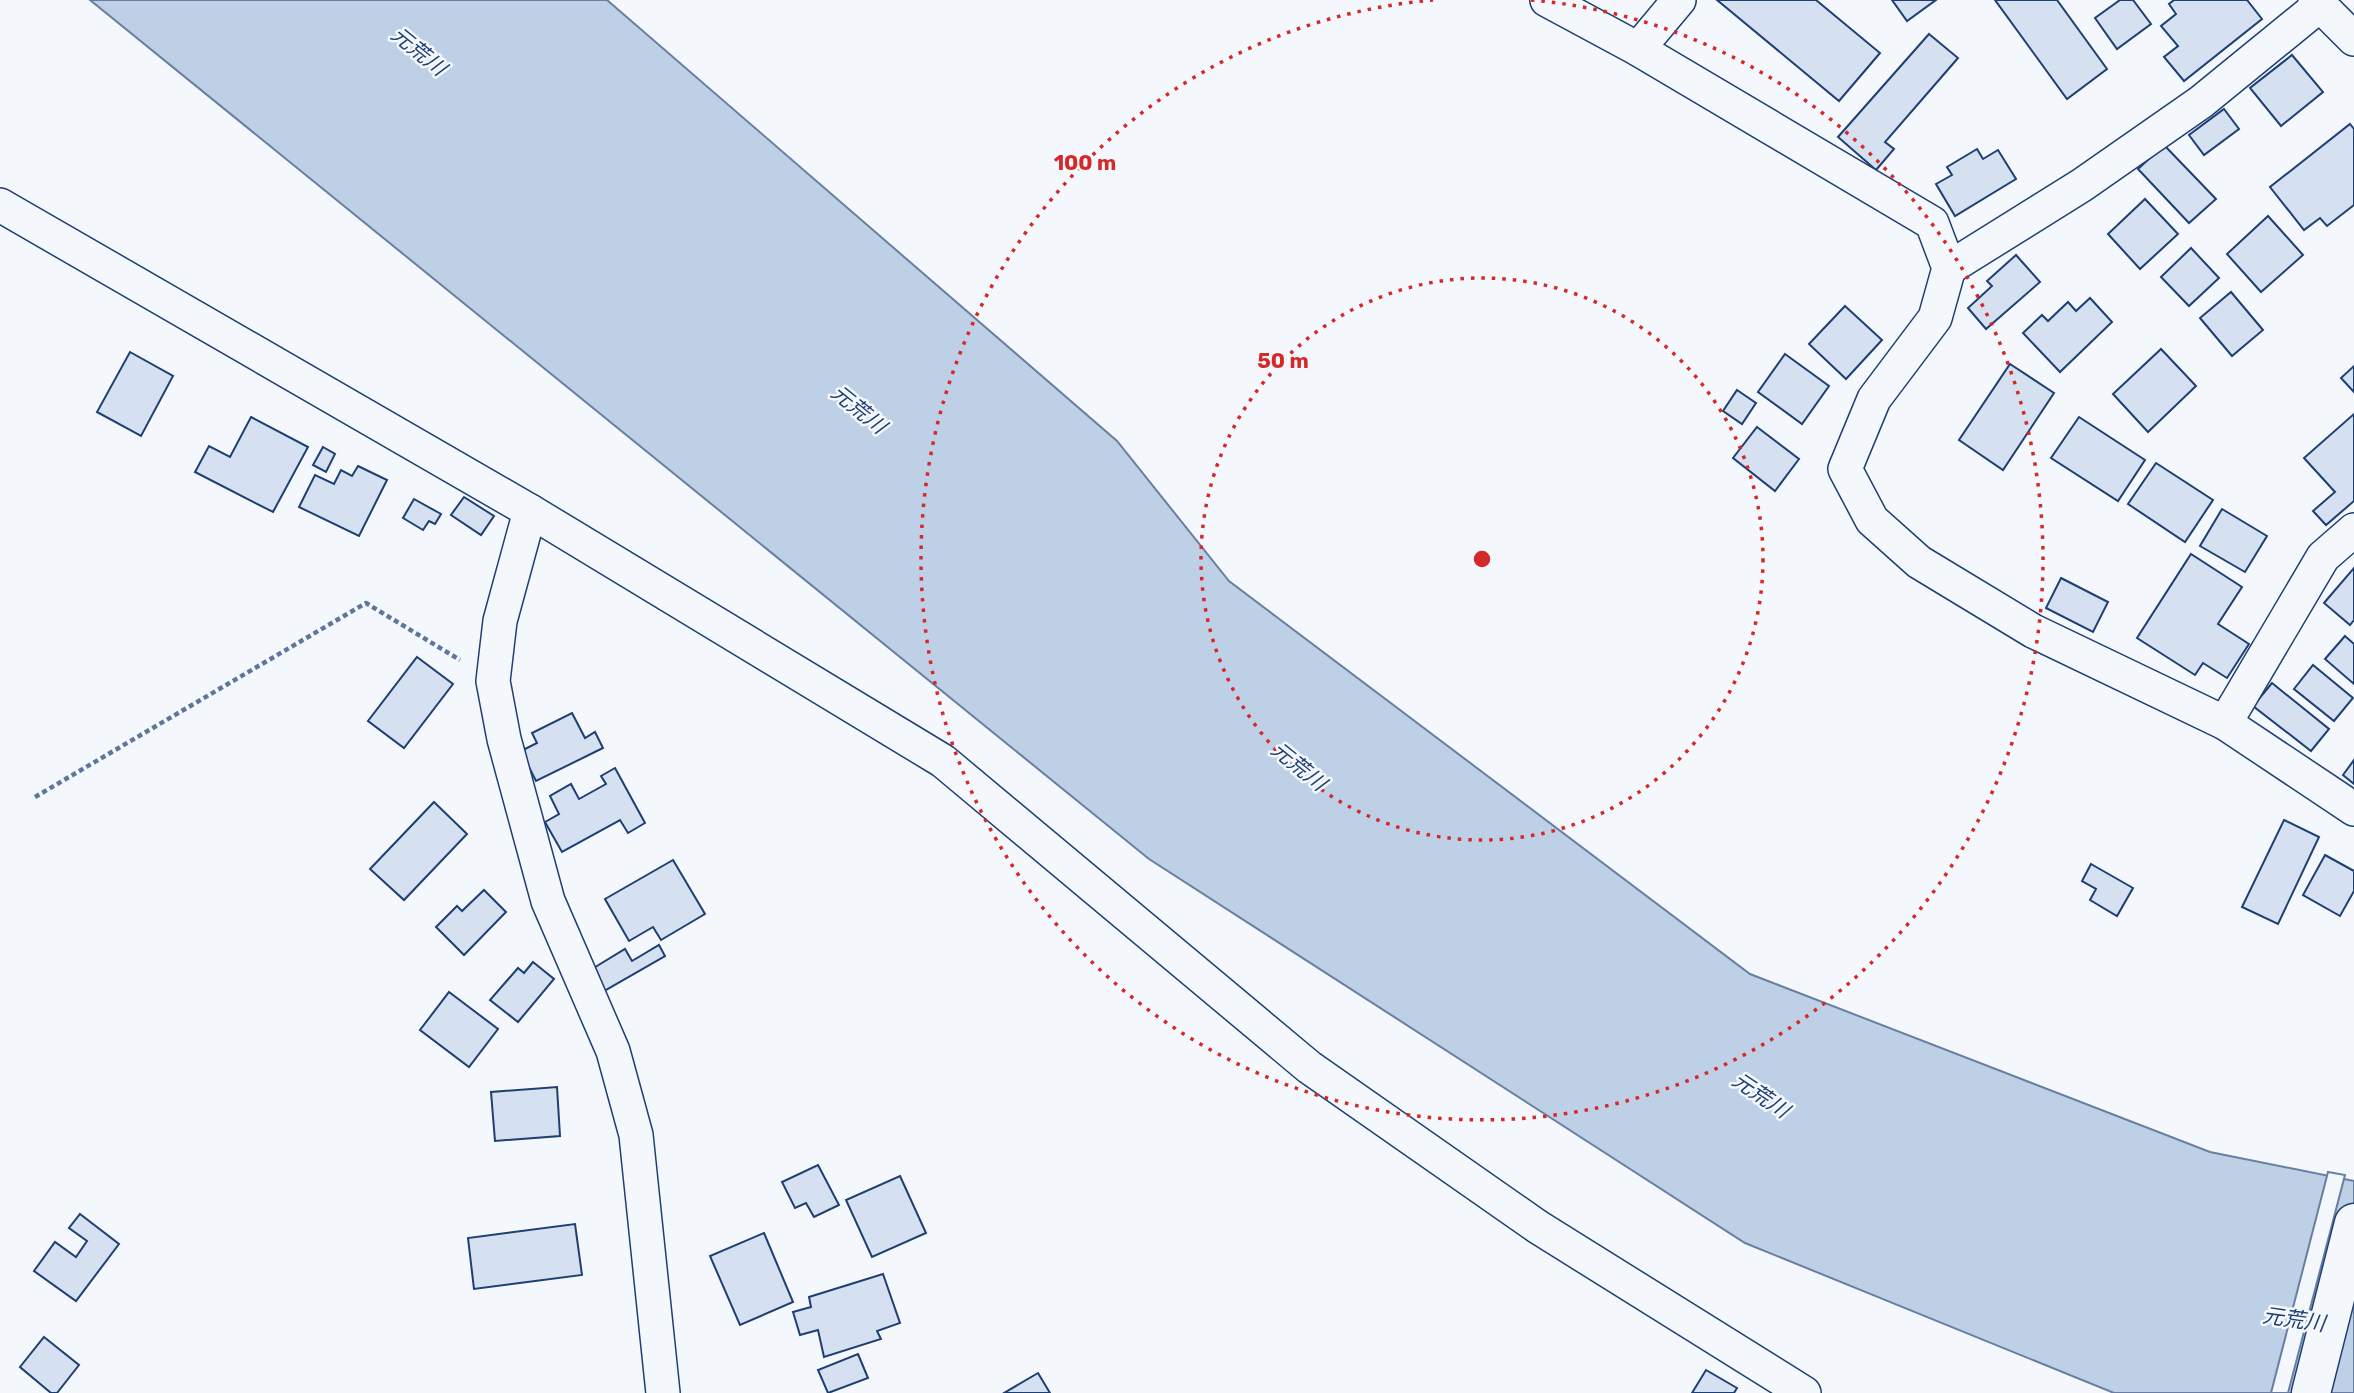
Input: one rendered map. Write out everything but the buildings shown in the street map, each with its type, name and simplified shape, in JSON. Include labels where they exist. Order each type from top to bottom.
[{"type":"main road","points":[[2311,1393],[2354,1223]]},
{"type":"street","points":[[1547,0],[1638,49],[1932,223],[1949,268],[1935,318],[1874,399],[1845,469],[1872,520],[1919,562],[2034,631],[2225,723],[2354,809]]},
{"type":"street","points":[[1638,49],[1679,0]]},
{"type":"street","points":[[1949,268],[2082,185],[2201,102],[2318,3],[2354,39]]},
{"type":"street","points":[[0,205],[530,510],[943,761],[1309,1067],[1538,1227],[1804,1393]]},
{"type":"street","points":[[530,510],[500,621],[493,681],[503,739],[548,901],[613,1051],[636,1135],[663,1393]]},
{"type":"street","points":[[2225,723],[2323,557],[2354,530]]},
{"type":"path","points":[[35,797],[366,603],[493,681]]},
{"type":"water","name":"元荒川","points":[[90,0],[607,0],[1117,441],[1229,581],[1750,974],[2210,1152],[2354,1181],[2354,1393],[2114,1393],[1745,1243],[1149,859]]},
{"type":"pier","points":[[2328,1172],[2345,1175],[2288,1393],[2271,1393]]}]
